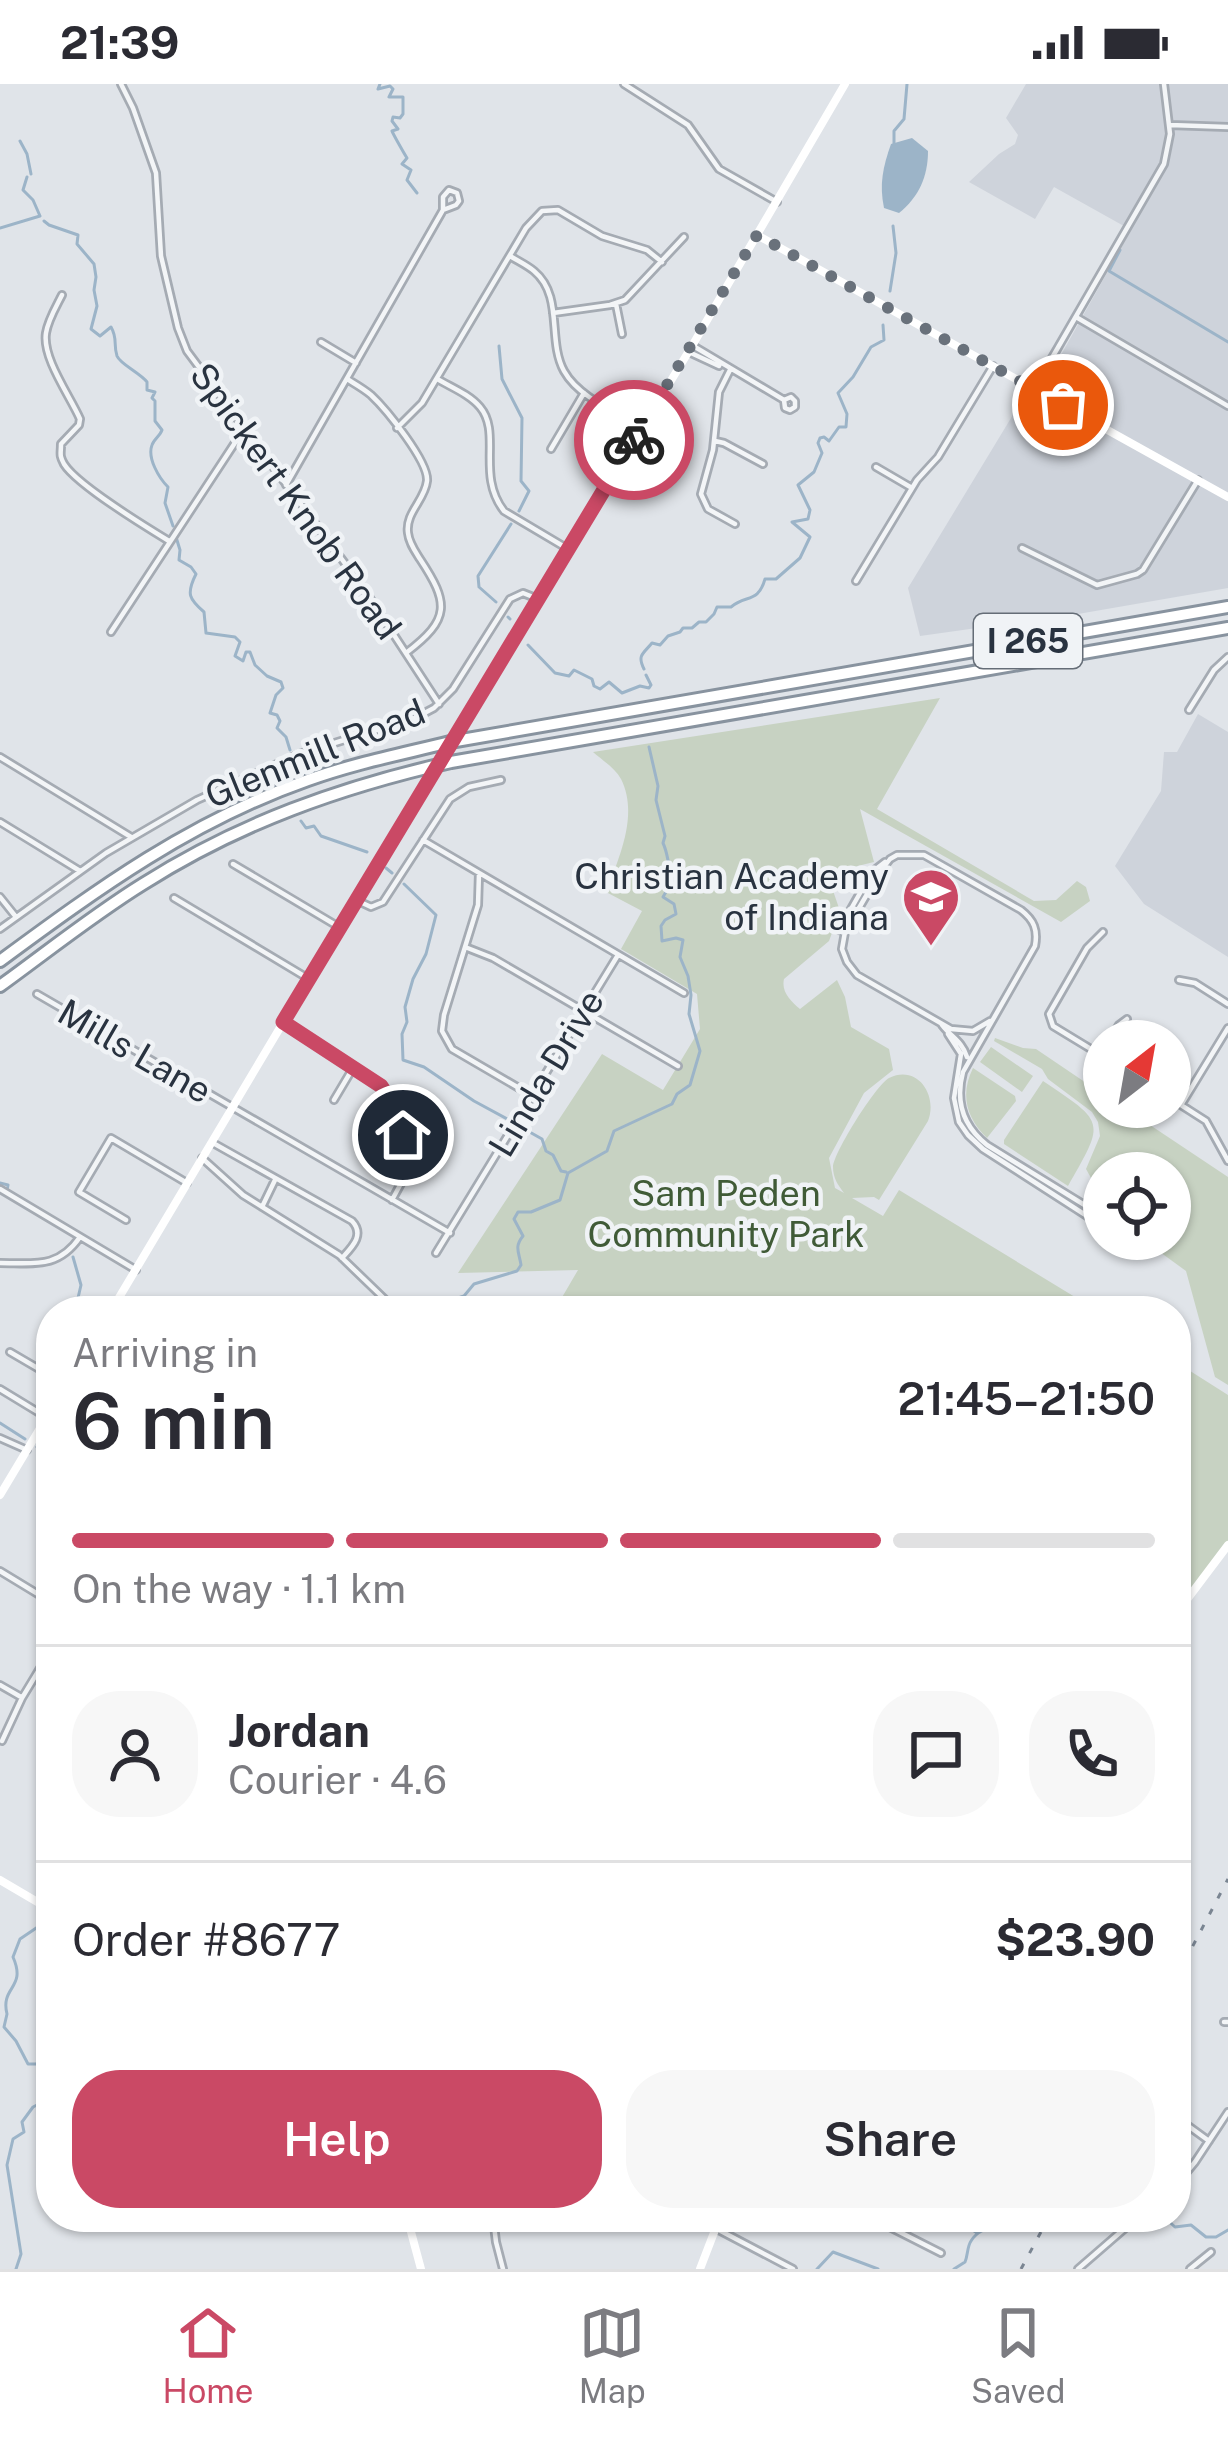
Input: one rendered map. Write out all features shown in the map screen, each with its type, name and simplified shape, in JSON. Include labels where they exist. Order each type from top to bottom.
[{"type":"highway","name":"I 265","points":[[0,961],[160,849],[251,802],[348,766],[450,742],[1228,607]]},
{"type":"highway","name":"I 265","points":[[0,986],[125,895],[194,854],[283,812],[375,780],[451,762],[1228,628]]},
{"type":"street","name":"Spickert Knob Road","points":[[121,84],[156,173],[161,256],[184,344],[353,573],[439,704]]},
{"type":"street","points":[[624,84],[688,125],[719,169],[777,202]]},
{"type":"street","points":[[120,1296],[845,84]]},
{"type":"street","points":[[1034,389],[1157,179],[1168,149],[1170,124],[1164,84]]},
{"type":"street","points":[[1170,124],[1228,127]]},
{"type":"street","points":[[286,485],[442,210]]},
{"type":"street","points":[[397,428],[416,412],[533,218],[542,212],[563,212],[608,239],[647,250],[662,262]]},
{"type":"street","points":[[757,235],[1228,497]]},
{"type":"street","points":[[553,314],[616,304],[635,292],[684,237]]},
{"type":"street","points":[[510,256],[534,270],[549,290],[560,364],[572,382],[642,427]]},
{"type":"street","points":[[62,295],[45,341],[80,419],[61,444],[63,462],[79,479],[170,541]]},
{"type":"street","points":[[616,304],[622,334]]},
{"type":"street","points":[[1076,317],[1228,406]]},
{"type":"street","points":[[321,342],[356,363]]},
{"type":"street","points":[[690,348],[711,364],[784,400]]},
{"type":"street","points":[[856,581],[993,366]]},
{"type":"street","points":[[727,368],[701,499],[708,509],[735,524]]},
{"type":"street","points":[[437,378],[485,413],[490,487],[497,502],[504,511],[568,549]]},
{"type":"street","points":[[347,380],[374,398],[427,474],[407,532],[438,587],[442,604],[431,630],[406,653]]},
{"type":"street","points":[[551,448],[584,393]]},
{"type":"street","points":[[111,632],[244,429]]},
{"type":"street","points":[[715,441],[763,464]]},
{"type":"street","points":[[876,467],[912,488]]},
{"type":"street","points":[[1022,548],[1097,584],[1138,574],[1198,480]]},
{"type":"street","name":"Glenmill Road","points":[[0,929],[131,837],[197,800],[253,773],[332,742],[415,718],[439,704],[510,599],[523,593],[538,599]]},
{"type":"street","points":[[1189,710],[1228,657]]},
{"type":"street","points":[[0,757],[131,837]]},
{"type":"street","points":[[356,900],[371,907],[382,902],[458,791],[501,780]]},
{"type":"street","points":[[0,822],[80,871]]},
{"type":"street","points":[[423,840],[684,993]]},
{"type":"street","points":[[967,1063],[954,1034],[857,975],[842,949],[842,931],[872,872],[905,853],[924,855],[1021,910],[1033,922],[1035,946],[967,1063],[959,1096],[961,1110],[972,1132],[987,1145],[1083,1204]]},
{"type":"street","points":[[233,864],[339,928]]},
{"type":"street","points":[[478,873],[480,895],[443,1020],[446,1040],[452,1049],[532,1096]]},
{"type":"street","points":[[0,897],[16,917]]},
{"type":"street","points":[[174,898],[309,979]]},
{"type":"street","points":[[1083,1043],[1053,1026],[1049,1014],[1087,948],[1103,932]]},
{"type":"street","points":[[465,947],[493,958],[679,1066]]},
{"type":"street","name":"Linda Drive","points":[[436,1253],[618,955]]},
{"type":"street","points":[[1179,980],[1199,985],[1228,1004]]},
{"type":"street","name":"Mills Lane","points":[[37,994],[450,1233]]},
{"type":"street","points":[[283,1022],[385,1091],[403,1135],[407,1167],[392,1200]]},
{"type":"street","points":[[954,1034],[991,1022]]},
{"type":"street","points":[[1191,1089],[1228,1028]]},
{"type":"street","points":[[954,1034],[962,1061],[954,1099],[959,1122],[968,1135],[1083,1213]]},
{"type":"street","points":[[334,1100],[353,1068]]},
{"type":"street","points":[[1191,1112],[1205,1121],[1228,1162]]},
{"type":"street","points":[[403,1135],[442,1123]]},
{"type":"street","points":[[126,1220],[79,1192],[111,1138],[188,1183]]},
{"type":"street","points":[[212,1142],[355,1223],[357,1237],[342,1258]]},
{"type":"street","points":[[1220,1148],[1228,1144]]},
{"type":"street","points":[[202,1158],[232,1187],[342,1258],[381,1296]]},
{"type":"street","points":[[262,1207],[276,1178]]},
{"type":"street","points":[[0,1190],[136,1270]]},
{"type":"street","points":[[0,1263],[53,1261],[67,1254],[80,1238]]},
{"type":"street","points":[[10,1352],[36,1367]]},
{"type":"street","points":[[0,1390],[36,1409]]},
{"type":"street","points":[[0,1495],[36,1437]]},
{"type":"street","points":[[0,1438],[27,1450]]},
{"type":"street","points":[[1191,1594],[1228,1545]]},
{"type":"street","points":[[0,1571],[36,1593]]},
{"type":"street","points":[[2,1742],[36,1675]]},
{"type":"street","points":[[0,1685],[22,1698]]},
{"type":"street","points":[[0,1880],[36,1901]]},
{"type":"street","points":[[1191,2165],[1228,2112]]},
{"type":"street","points":[[1191,2127],[1209,2140]]},
{"type":"street","points":[[411,2232],[421,2269]]},
{"type":"street","points":[[495,2232],[503,2269]]},
{"type":"street","points":[[700,2269],[714,2232]]},
{"type":"street","points":[[723,2232],[794,2269]]},
{"type":"street","points":[[900,2232],[941,2253]]},
{"type":"street","points":[[1078,2269],[1121,2232]]},
{"type":"street","points":[[1190,2269],[1211,2252]]},
{"type":"shaded area","points":[[1026,84],[1228,84],[1228,588],[920,636],[908,588],[1025,395],[1043,387],[1131,230],[1054,187],[1035,219],[969,182],[1015,144],[1018,135],[1006,118]]},
{"type":"shaded area","points":[[1198,714],[1228,732],[1228,957],[1144,904],[1115,866],[1161,791],[1164,752],[1177,752]]},
{"type":"green space","name":"Sam Peden Community Park","points":[[940,698],[877,809],[1034,901],[1056,900],[1077,881],[1086,887],[1090,901],[1061,922],[860,809],[874,862],[833,872],[829,879],[840,911],[829,941],[783,984],[800,1009],[837,980],[851,1027],[889,1049],[893,1070],[864,1093],[829,1158],[835,1188],[844,1193],[833,1167],[848,1134],[889,1078],[909,1075],[928,1093],[928,1121],[879,1200],[852,1198],[883,1216],[899,1190],[1073,1296],[563,1296],[578,1270],[458,1273],[602,1054],[663,1090],[700,1029],[697,994],[621,949],[642,911],[606,892],[625,836],[628,807],[618,775],[593,752]]},
{"type":"green space","points":[[994,1041],[1036,1049],[1083,1081],[1083,1105],[1042,1069]]},
{"type":"green space","points":[[991,1047],[1033,1076],[1022,1092],[980,1062]]},
{"type":"green space","points":[[973,1068],[1016,1101],[987,1138],[967,1105]]},
{"type":"green space","points":[[1043,1081],[1083,1110],[1083,1128],[1093,1128],[1089,1148],[1068,1186],[1004,1140]]},
{"type":"green space","points":[[1099,1128],[1154,1128],[1190,1152],[1093,1152]]},
{"type":"green space","points":[[1191,1152],[1228,1177],[1228,1385],[1215,1377],[1186,1271],[1171,1260],[1191,1260]]},
{"type":"green space","points":[[1191,1372],[1228,1395],[1228,1541],[1191,1592]]},
{"type":"water","points":[[912,138],[928,151],[926,169],[917,193],[899,213],[884,208],[883,176],[891,144]]},
{"type":"waterway","points":[[380,84],[378,89],[393,89],[389,97],[403,97],[403,114],[393,117],[398,129],[392,131],[407,158],[402,164],[411,170],[407,180],[417,193]]},
{"type":"waterway","points":[[894,144],[894,131],[904,119],[907,84]]},
{"type":"waterway","points":[[20,141],[31,174]]},
{"type":"waterway","points":[[0,228],[40,216],[23,190],[27,177]]},
{"type":"waterway","points":[[44,221],[78,235],[77,244],[94,264],[96,277],[97,306],[91,329],[100,336],[111,327],[119,359],[147,382],[147,390],[155,392],[155,421],[162,430],[151,456],[168,487],[165,503],[173,526]]},
{"type":"waterway","points":[[890,291],[896,253],[893,226]]},
{"type":"waterway","points":[[1120,250],[1109,271],[1228,342]]},
{"type":"waterway","points":[[644,669],[641,658],[652,643],[660,645],[683,628],[706,622],[717,607],[731,607],[755,595],[765,579],[776,579],[800,558],[810,537],[792,522],[808,519],[810,510],[798,485],[814,472],[822,453],[820,438],[829,441],[839,427],[846,427],[847,414],[838,393],[871,347],[884,340],[883,325]]},
{"type":"waterway","points":[[499,346],[502,379],[522,418],[521,481],[529,491],[519,511]]},
{"type":"waterway","points":[[496,602],[479,587],[478,576],[511,524]]},
{"type":"waterway","points":[[176,537],[179,560],[196,574],[191,596],[204,612],[206,633],[235,637],[240,642],[235,656],[243,661],[250,652],[255,665],[281,682],[283,688],[270,713],[277,715],[277,728],[290,750]]},
{"type":"waterway","points":[[528,645],[555,673],[569,676],[574,670],[600,689],[609,682],[622,693],[640,686],[649,688],[646,675]]},
{"type":"waterway","points":[[464,1296],[474,1284],[517,1271],[521,1265],[518,1247],[523,1236],[514,1219],[518,1212],[560,1200],[568,1173],[607,1151],[614,1131],[672,1104],[690,1085],[700,1051],[689,1014],[688,976],[680,957],[683,940],[662,941],[661,926],[676,914],[674,904],[663,897],[674,878],[663,843],[649,747]]},
{"type":"waterway","points":[[301,821],[306,828],[314,826],[321,836],[367,852]]},
{"type":"waterway","points":[[386,868],[392,873]]},
{"type":"waterway","points":[[404,884],[436,915],[405,1007],[403,1060],[424,1067],[511,1121]]},
{"type":"waterway","points":[[519,1126],[542,1139],[546,1151],[566,1172]]},
{"type":"waterway","points":[[0,1183],[8,1185],[7,1190]]},
{"type":"waterway","points":[[73,1257],[81,1285],[78,1296]]},
{"type":"waterway","points":[[0,1423],[25,1439]]},
{"type":"waterway","points":[[36,1928],[20,1939],[13,1957],[17,1975],[7,1998],[4,2027],[28,2064],[36,2064]]},
{"type":"waterway","points":[[16,2269],[21,2254],[7,2165],[13,2139],[24,2132],[22,2122],[36,2106]]},
{"type":"waterway","points":[[1191,2225],[1206,2237],[1228,2230]]},
{"type":"waterway","points":[[954,2269],[965,2262],[970,2243],[981,2232]]},
{"type":"waterway","points":[[817,2269],[833,2252],[878,2269]]},
{"type":"railway","points":[[1191,1949],[1228,1879]]},
{"type":"railway","points":[[1021,2269],[1041,2232]]},
{"type":"way so far","points":[[634,440],[757,235],[1063,405]]},
{"type":"place","name":"Christian Academy of Indiana","points":[[931,948]]},
{"type":"route","points":[[403,1135],[394,1106],[381,1086],[283,1022],[634,440]]}]
